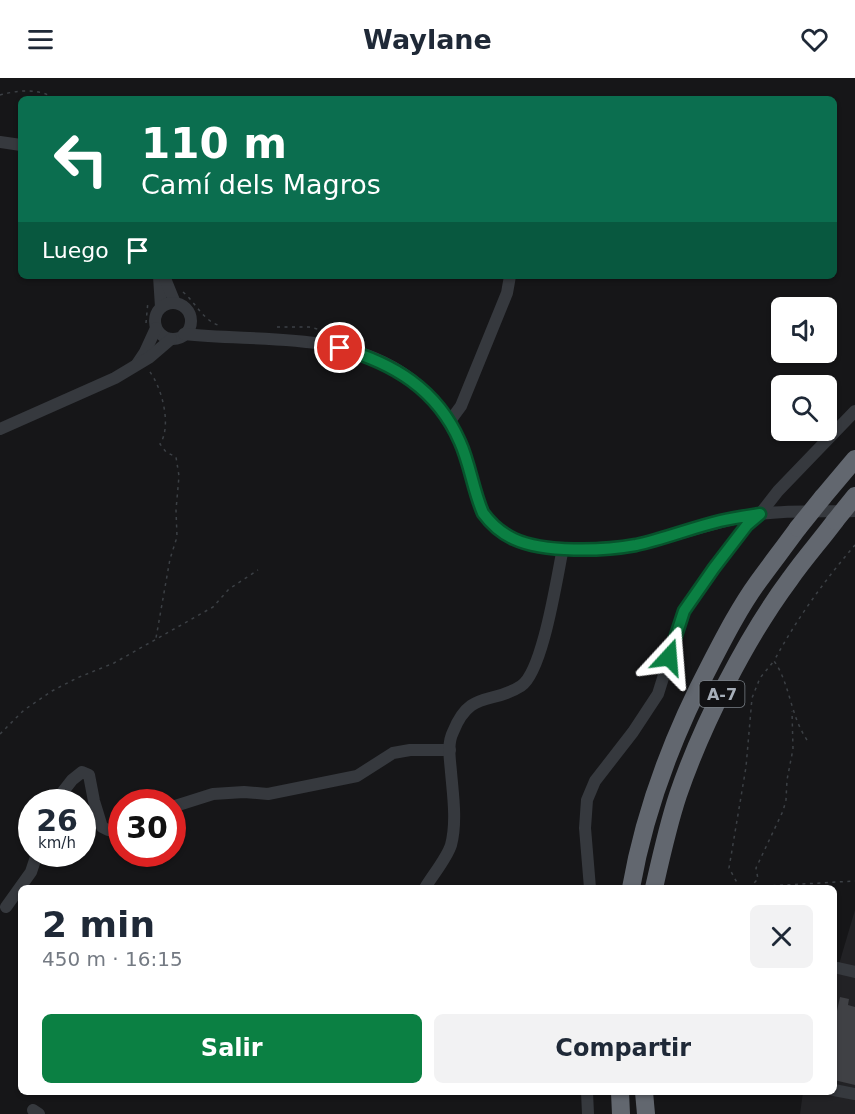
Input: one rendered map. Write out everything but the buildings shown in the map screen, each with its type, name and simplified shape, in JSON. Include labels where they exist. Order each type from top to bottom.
[{"type":"highway","name":"A-7","points":[[632,885],[641,836],[653,795],[675,737],[729,628],[757,583],[798,528],[855,459]]},
{"type":"highway","name":"A-7","points":[[655,885],[678,795],[719,700],[765,616],[789,580],[855,496]]},
{"type":"highway","points":[[620,1095],[621,1114]]},
{"type":"highway","points":[[644,1095],[646,1114]]},
{"type":"street","points":[[0,142],[18,145]]},
{"type":"street","points":[[450,422],[461,406],[507,293],[509,279]]},
{"type":"street","points":[[162,280],[175,303]]},
{"type":"street","points":[[140,362],[160,307],[162,280]]},
{"type":"street","points":[[160,307],[167,303],[184,306],[190,318],[205,329],[308,343],[363,355],[401,372],[432,399],[450,422],[466,458],[478,501],[490,522],[513,539],[531,545],[606,549],[635,545],[720,521],[760,514],[855,511]]},
{"type":"street","points":[[184,334],[189,327],[190,318]]},
{"type":"street","points":[[151,329],[171,339]]},
{"type":"street","points":[[0,429],[115,378],[150,357],[171,339],[184,334],[222,331]]},
{"type":"street","points":[[590,885],[585,828],[588,800],[595,781],[633,732],[658,694],[684,611],[747,525],[760,514],[778,491],[855,411]]},
{"type":"street","points":[[427,885],[450,846],[454,814],[450,750],[452,732],[462,714],[472,703],[522,686],[529,678],[545,633],[563,548]]},
{"type":"street","points":[[186,803],[213,794],[244,792],[268,794],[357,776],[393,753],[410,750],[450,750]]},
{"type":"street","points":[[65,789],[82,772],[89,775],[92,789]]},
{"type":"street","points":[[96,808],[102,827],[108,830]]},
{"type":"street","points":[[23,885],[34,867]]},
{"type":"street","points":[[6,908],[18,891]]},
{"type":"street","points":[[838,968],[855,972]]},
{"type":"street","points":[[837,1091],[855,1094]]},
{"type":"street","points":[[587,1095],[588,1114]]},
{"type":"path","points":[[0,95],[30,91],[47,93],[51,96]]},
{"type":"path","points":[[151,329],[146,310],[150,295],[162,280],[177,286],[206,318],[222,331]]},
{"type":"path","points":[[273,327],[321,328],[354,339]]},
{"type":"path","points":[[140,362],[158,382],[158,391],[164,403],[164,438],[159,444],[166,452],[176,457],[178,476],[177,537],[170,559],[155,639]]},
{"type":"path","points":[[738,885],[729,868],[746,767],[752,698],[760,678],[774,661],[789,632],[855,545]]},
{"type":"path","points":[[0,734],[24,710],[52,691],[114,663],[213,607],[230,589],[258,570]]},
{"type":"path","points":[[774,661],[780,669],[798,726],[807,740]]},
{"type":"path","points":[[751,885],[758,879],[756,868],[786,800],[793,749],[792,708]]},
{"type":"path","points":[[784,885],[855,881]]},
{"type":"shaded area","points":[[855,910],[855,1114],[800,1114],[803,1095],[837,1095],[837,971]]},
{"type":"route","points":[[340,348],[363,355],[401,372],[432,399],[444,413],[460,442],[483,513],[499,530],[513,539],[531,545],[606,549],[635,545],[720,521],[760,514],[747,525],[684,611],[669,657]]}]
